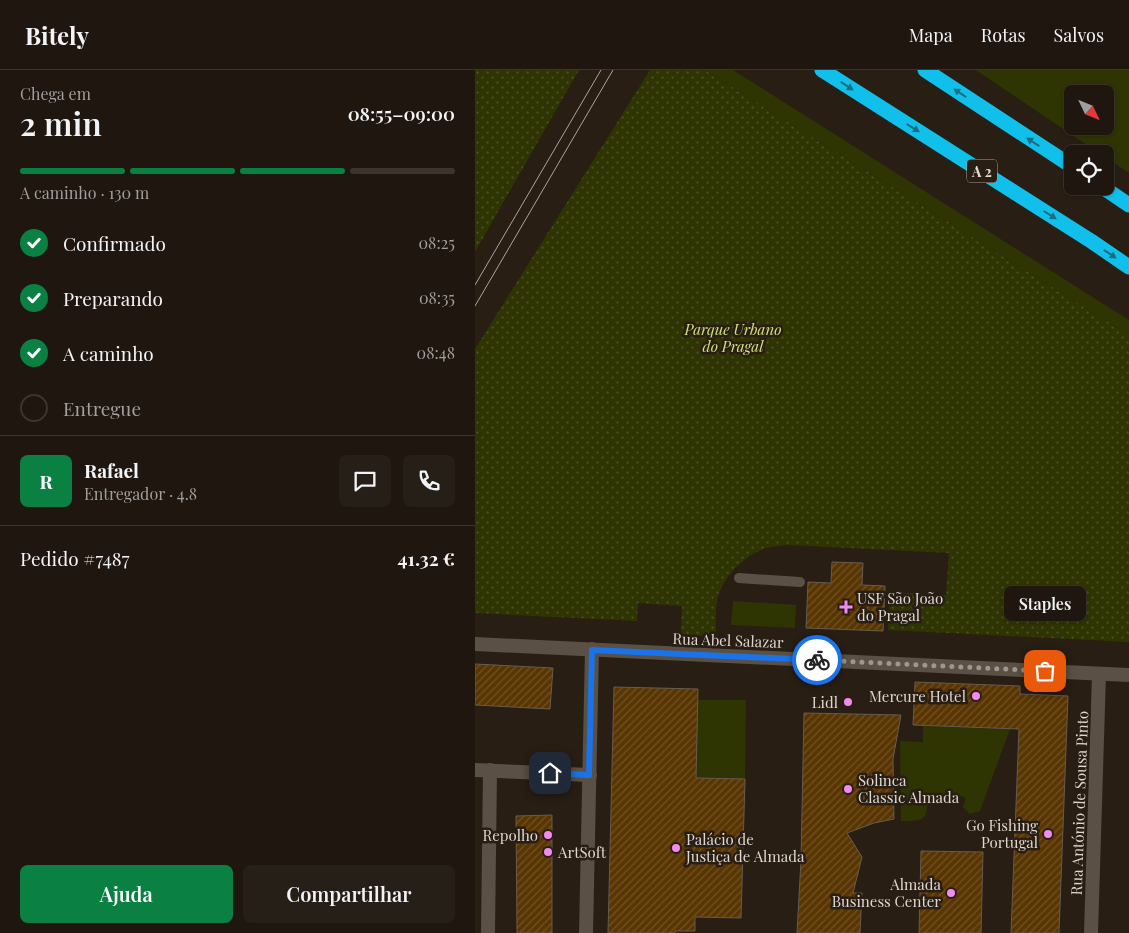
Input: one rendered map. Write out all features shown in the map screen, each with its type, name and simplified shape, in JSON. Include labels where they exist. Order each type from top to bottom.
[{"type":"highway","name":"A 2","points":[[822,70],[1129,267]]},
{"type":"highway","points":[[925,70],[1064,161]]},
{"type":"highway","points":[[1114,195],[1129,205]]},
{"type":"street","name":"Rua Abel Salazar","points":[[475,644],[1129,676]]},
{"type":"street","points":[[586,933],[592,650]]},
{"type":"street","name":"Rua António de Sousa Pinto","points":[[1091,933],[1099,674]]},
{"type":"street","points":[[475,770],[589,775]]},
{"type":"street","points":[[488,933],[490,770]]},
{"type":"lane","points":[[739,578],[801,582]]},
{"type":"green space","points":[[475,70],[579,70],[475,252]]},
{"type":"green space","name":"Parque Urbano do Pragal","points":[[650,70],[705,70],[1129,335],[1129,642],[888,630],[890,592],[946,595],[949,553],[790,545],[769,547],[750,556],[729,576],[717,601],[716,636],[681,635],[682,606],[638,603],[637,621],[475,613],[475,349]]},
{"type":"green space","points":[[705,70],[733,70],[1129,320],[1129,335]]},
{"type":"green space","points":[[976,70],[1129,70],[1129,173],[1114,163],[1114,145],[1087,145],[1072,135],[1114,135],[1114,85],[1064,85],[1064,130]]},
{"type":"green space","points":[[733,601],[796,605],[795,628],[731,625]]},
{"type":"green space","points":[[697,700],[746,700],[745,779],[696,778]]},
{"type":"green space","points":[[923,726],[1010,729],[980,811],[970,814],[963,807],[966,798],[956,795],[942,795],[927,798],[927,811],[923,818],[914,821],[901,821],[900,741],[923,742]]},
{"type":"building","points":[[832,562],[863,563],[862,585],[885,586],[883,631],[806,628],[808,582],[831,583]]},
{"type":"building","points":[[475,664],[553,668],[550,709],[475,705]]},
{"type":"building","points":[[915,682],[1020,686],[1020,694],[1068,696],[1059,933],[1011,933],[1019,729],[913,725]]},
{"type":"building","name":"Palácio de Justiça de Almada","points":[[614,687],[698,689],[696,778],[745,779],[741,918],[695,917],[695,931],[675,931],[675,933],[608,933]]},
{"type":"building","name":"Solinca Classic Almada","points":[[804,713],[901,715],[893,759],[894,819],[874,823],[847,833],[862,857],[853,893],[862,893],[860,933],[797,933],[801,860]]},
{"type":"building","points":[[552,815],[552,933],[517,933],[516,816]]},
{"type":"building","name":"Almada Business Center","points":[[921,851],[983,852],[981,933],[919,933]]},
{"type":"tram line","points":[[475,285],[601,70]]},
{"type":"tram line","points":[[475,306],[613,70]]},
{"type":"way so far","points":[[817,660],[1045,671]]},
{"type":"place","name":"USF São João do Pragal","points":[[846,607]]},
{"type":"place","name":"Staples","points":[[1045,671]]},
{"type":"place","name":"Mercure Hotel","points":[[976,696]]},
{"type":"place","name":"Lidl","points":[[848,702]]},
{"type":"place","name":"Solinca Classic Almada","points":[[848,789]]},
{"type":"place","name":"Go Fishing Portugal","points":[[1048,834]]},
{"type":"place","name":"Repolho","points":[[548,835]]},
{"type":"place","name":"Palácio de Justiça de Almada","points":[[676,848]]},
{"type":"place","name":"ArtSoft","points":[[548,852]]},
{"type":"place","name":"Almada Business Center","points":[[951,893]]},
{"type":"route","points":[[550,773],[589,775],[592,650],[817,660]]}]
